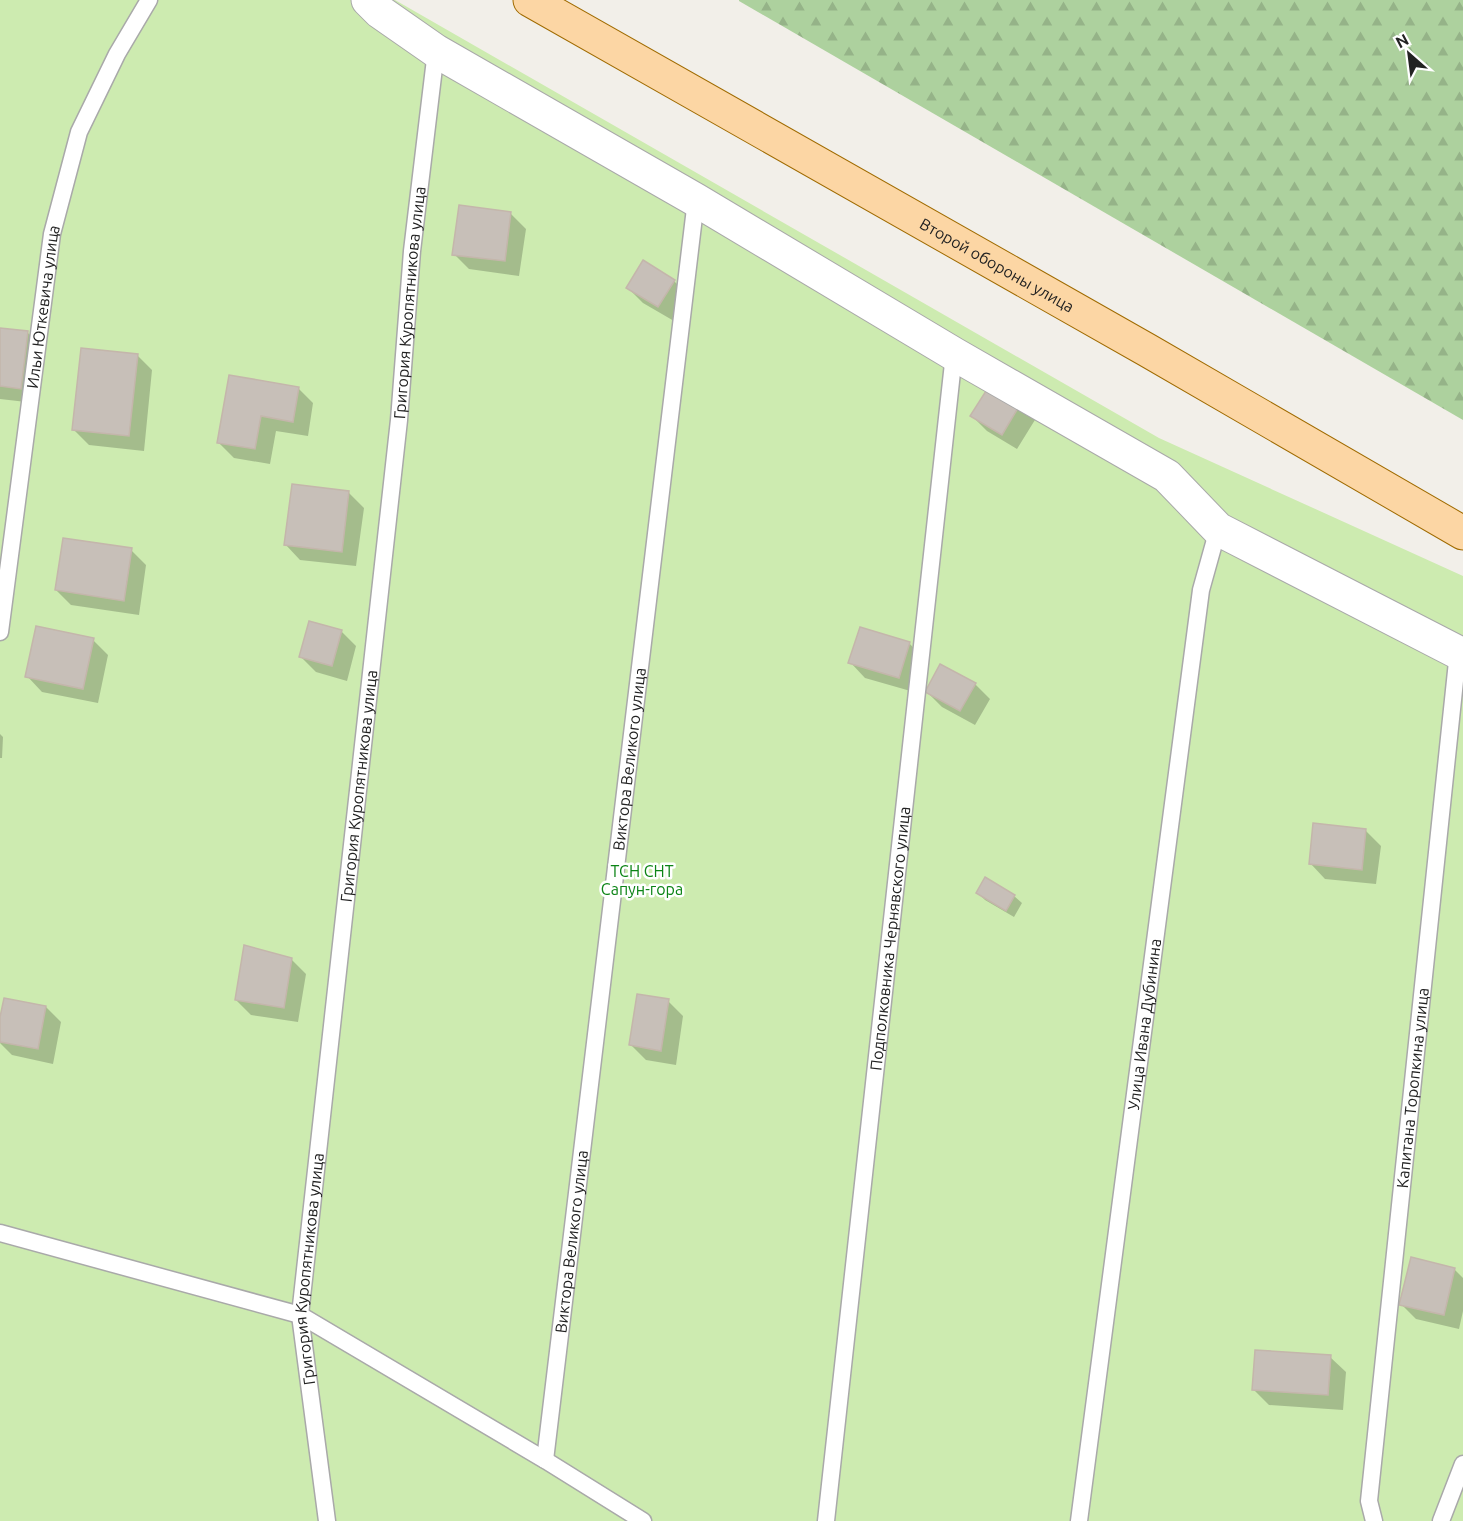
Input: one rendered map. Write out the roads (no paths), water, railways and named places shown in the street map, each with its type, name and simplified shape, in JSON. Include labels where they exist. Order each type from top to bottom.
[{"type":"main road","name":"Второй обороны улица","points":[[530,0],[1147,350],[1463,533]]},
{"type":"street","points":[[368,0],[380,12],[436,51],[696,200],[954,354],[1167,476],[1218,528],[1461,653]]},
{"type":"lane","name":"Ильи Юткевича улица","points":[[0,632],[52,234],[79,132],[117,54],[149,0]]},
{"type":"lane","name":"Григория Куропятникова улица","points":[[327,1521],[300,1315],[399,420],[412,251],[436,51]]},
{"type":"lane","name":"Виктора Великого улица","points":[[545,1460],[696,200]]},
{"type":"lane","name":"Подполковника Чернявского улица","points":[[826,1521],[954,354]]},
{"type":"lane","name":"Улица Ивана Дубинина","points":[[1079,1521],[1201,590],[1218,528]]},
{"type":"lane","name":"Капитана Торопкина улица","points":[[1374,1521],[1369,1501],[1461,653]]},
{"type":"lane","points":[[0,1233],[300,1315],[545,1460],[643,1521]]},
{"type":"lane","points":[[1441,1521],[1463,1464]]},
{"type":"park label","name":"ТСН СНТ Сапун-гора","points":[[642,880]]}]
